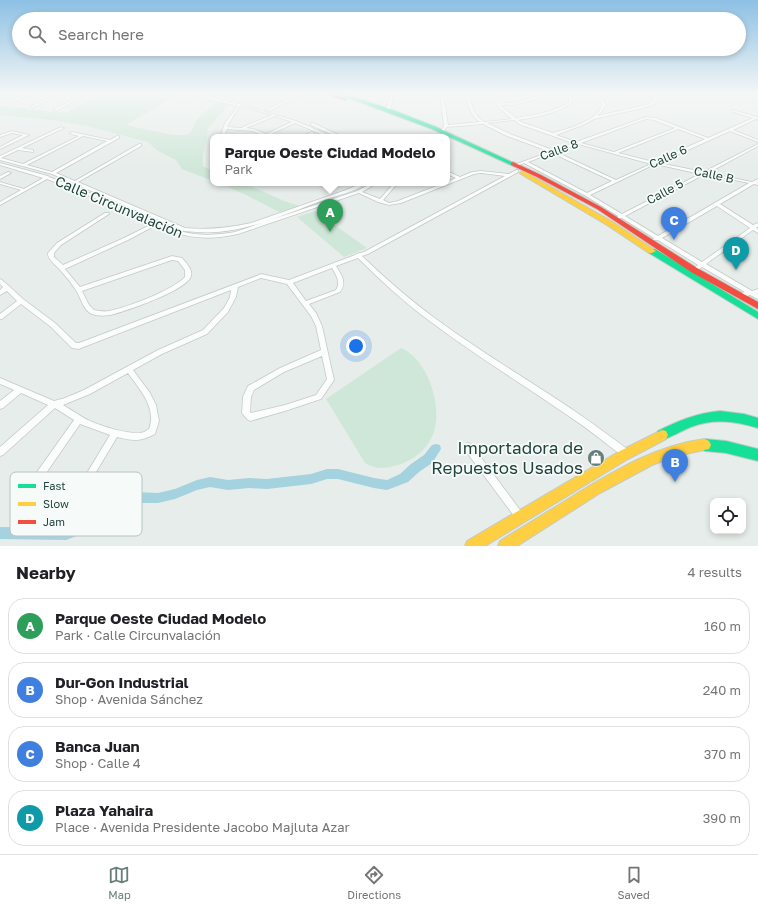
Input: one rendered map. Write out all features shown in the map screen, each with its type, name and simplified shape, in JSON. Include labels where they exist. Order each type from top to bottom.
[{"type":"main road","points":[[405,119],[443,132]]},
{"type":"main road","points":[[412,119],[443,132]]},
{"type":"main road","points":[[450,136],[515,170],[609,223],[683,271],[758,316]]},
{"type":"main road","points":[[450,141],[515,170],[584,196],[654,240],[694,270],[758,306]]},
{"type":"main road","points":[[472,546],[627,454],[675,430],[711,416],[732,416],[758,423]]},
{"type":"main road","points":[[505,546],[598,488],[663,454],[687,447],[707,445],[731,448],[758,455]]},
{"type":"street","points":[[223,134],[229,119]]},
{"type":"street","points":[[243,128],[263,119]]},
{"type":"street","points":[[288,119],[324,134]]},
{"type":"street","points":[[297,119],[320,127],[335,134]]},
{"type":"street","points":[[442,119],[443,132],[483,122],[502,119]]},
{"type":"street","points":[[480,119],[500,131],[551,151],[615,181]]},
{"type":"street","name":"Calle B","points":[[515,119],[520,123],[576,143],[655,163],[758,184]]},
{"type":"street","points":[[552,135],[590,119]]},
{"type":"street","name":"Calle 8","points":[[515,170],[525,162],[551,151],[642,119]]},
{"type":"street","name":"Calle 8","points":[[656,119],[677,128]]},
{"type":"street","name":"Calle 6","points":[[584,196],[655,163],[756,119]]},
{"type":"street","points":[[268,134],[296,122]]},
{"type":"street","points":[[0,158],[62,128]]},
{"type":"street","points":[[225,128],[243,128],[263,134]]},
{"type":"street","points":[[614,153],[677,128],[708,140]]},
{"type":"street","points":[[730,130],[758,141]]},
{"type":"street","points":[[0,136],[12,132],[27,135],[0,148]]},
{"type":"street","points":[[72,133],[111,141]]},
{"type":"street","points":[[17,168],[83,135]]},
{"type":"street","points":[[53,173],[118,137]]},
{"type":"street","points":[[76,182],[140,145]]},
{"type":"street","name":"Calle 5","points":[[619,217],[758,145]]},
{"type":"street","points":[[18,148],[32,151]]},
{"type":"street","name":"Calle Circunvalación","points":[[0,158],[53,173],[184,229],[212,232],[230,230],[257,223],[359,186]]},
{"type":"street","points":[[525,162],[584,196]]},
{"type":"street","name":"Calle Circunvalación","points":[[0,164],[47,177],[118,206],[179,234],[196,237],[219,237],[271,222],[359,192],[369,186]]},
{"type":"street","points":[[450,182],[481,172],[515,170]]},
{"type":"street","points":[[288,282],[366,253],[426,219],[455,205],[515,170]]},
{"type":"street","points":[[0,178],[9,173]]},
{"type":"street","points":[[450,174],[459,178]]},
{"type":"street","points":[[0,204],[47,177]]},
{"type":"street","points":[[654,240],[758,180]]},
{"type":"street","points":[[0,184],[24,190]]},
{"type":"street","points":[[380,201],[393,186]]},
{"type":"street","points":[[350,190],[389,204],[399,202],[439,186]]},
{"type":"street","points":[[717,204],[758,231]]},
{"type":"street","points":[[79,290],[172,258],[180,259],[189,274],[184,282],[175,289],[111,313],[100,314],[92,312],[87,306],[79,290],[62,268],[51,257],[52,250],[58,244],[107,214]]},
{"type":"street","points":[[62,268],[126,239],[162,219]]},
{"type":"street","points":[[694,270],[758,224]]},
{"type":"street","points":[[654,240],[701,264],[758,297]]},
{"type":"street","points":[[358,255],[389,286],[427,316],[512,375],[573,414],[627,454]]},
{"type":"street","points":[[306,303],[338,291],[342,288],[342,282],[333,265]]},
{"type":"street","points":[[0,282],[8,287],[21,301],[54,324],[74,346],[79,346],[261,276],[288,282],[306,303],[319,326],[331,380],[318,397],[266,414],[250,417],[246,413],[247,397],[250,388],[282,370],[324,352]]},
{"type":"street","points":[[0,452],[34,420],[54,404],[70,400],[87,392],[160,352],[208,330],[226,310],[233,298],[235,286]]},
{"type":"street","points":[[0,292],[8,287]]},
{"type":"street","points":[[740,296],[758,291]]},
{"type":"street","points":[[0,317],[21,301]]},
{"type":"street","points":[[0,381],[54,404],[79,419],[115,433],[128,436],[148,435],[153,432],[156,426],[152,404],[129,368]]},
{"type":"street","points":[[0,406],[19,390]]},
{"type":"street","points":[[42,472],[79,419]]},
{"type":"street","points":[[92,472],[115,433]]},
{"type":"street","points":[[468,447],[520,517]]},
{"type":"green space","points":[[46,119],[135,119],[126,125],[172,135],[187,135],[192,130],[198,119],[215,119],[208,128],[203,156],[203,166],[210,170],[210,180],[182,169],[176,160],[158,151],[148,142],[87,126]]},
{"type":"green space","points":[[226,186],[251,186],[284,201],[300,206],[281,213]]},
{"type":"green space","points":[[315,211],[367,248],[344,257],[297,217]]},
{"type":"green space","points":[[401,348],[411,354],[420,364],[433,390],[436,404],[434,431],[423,450],[414,457],[404,463],[394,466],[386,468],[376,467],[365,463],[326,399]]},
{"type":"waterway","points":[[142,497],[158,498],[210,482],[228,485],[249,483],[267,484],[311,479],[327,474],[338,474],[387,485],[404,478],[428,459],[436,449]]},
{"type":"waterway","points":[[0,533],[10,533]]},
{"type":"traffic: fast","points":[[412,119],[447,134]]},
{"type":"traffic: fast","points":[[450,135],[513,164]]},
{"type":"traffic: fast","points":[[652,251],[758,316]]},
{"type":"traffic: fast","points":[[662,435],[687,423],[709,417],[731,416],[758,423]]},
{"type":"traffic: fast","points":[[705,445],[726,447],[758,455]]},
{"type":"traffic: slow","points":[[523,173],[609,223],[652,251]]},
{"type":"traffic: slow","points":[[472,546],[624,455],[662,435]]},
{"type":"traffic: slow","points":[[505,546],[634,467],[676,450],[705,445]]},
{"type":"traffic: jam","points":[[513,164],[599,208],[694,270],[758,306]]},
{"type":"place","name":"Parque Oeste Ciudad Modelo","points":[[330,232]]},
{"type":"place","name":"Banca Juan","points":[[674,240]]},
{"type":"place","name":"Plaza Yahaira","points":[[736,270]]},
{"type":"place","name":"Importadora de Repuestos Usados","points":[[596,458]]},
{"type":"place","name":"Dur-Gon Industrial","points":[[675,482]]}]
